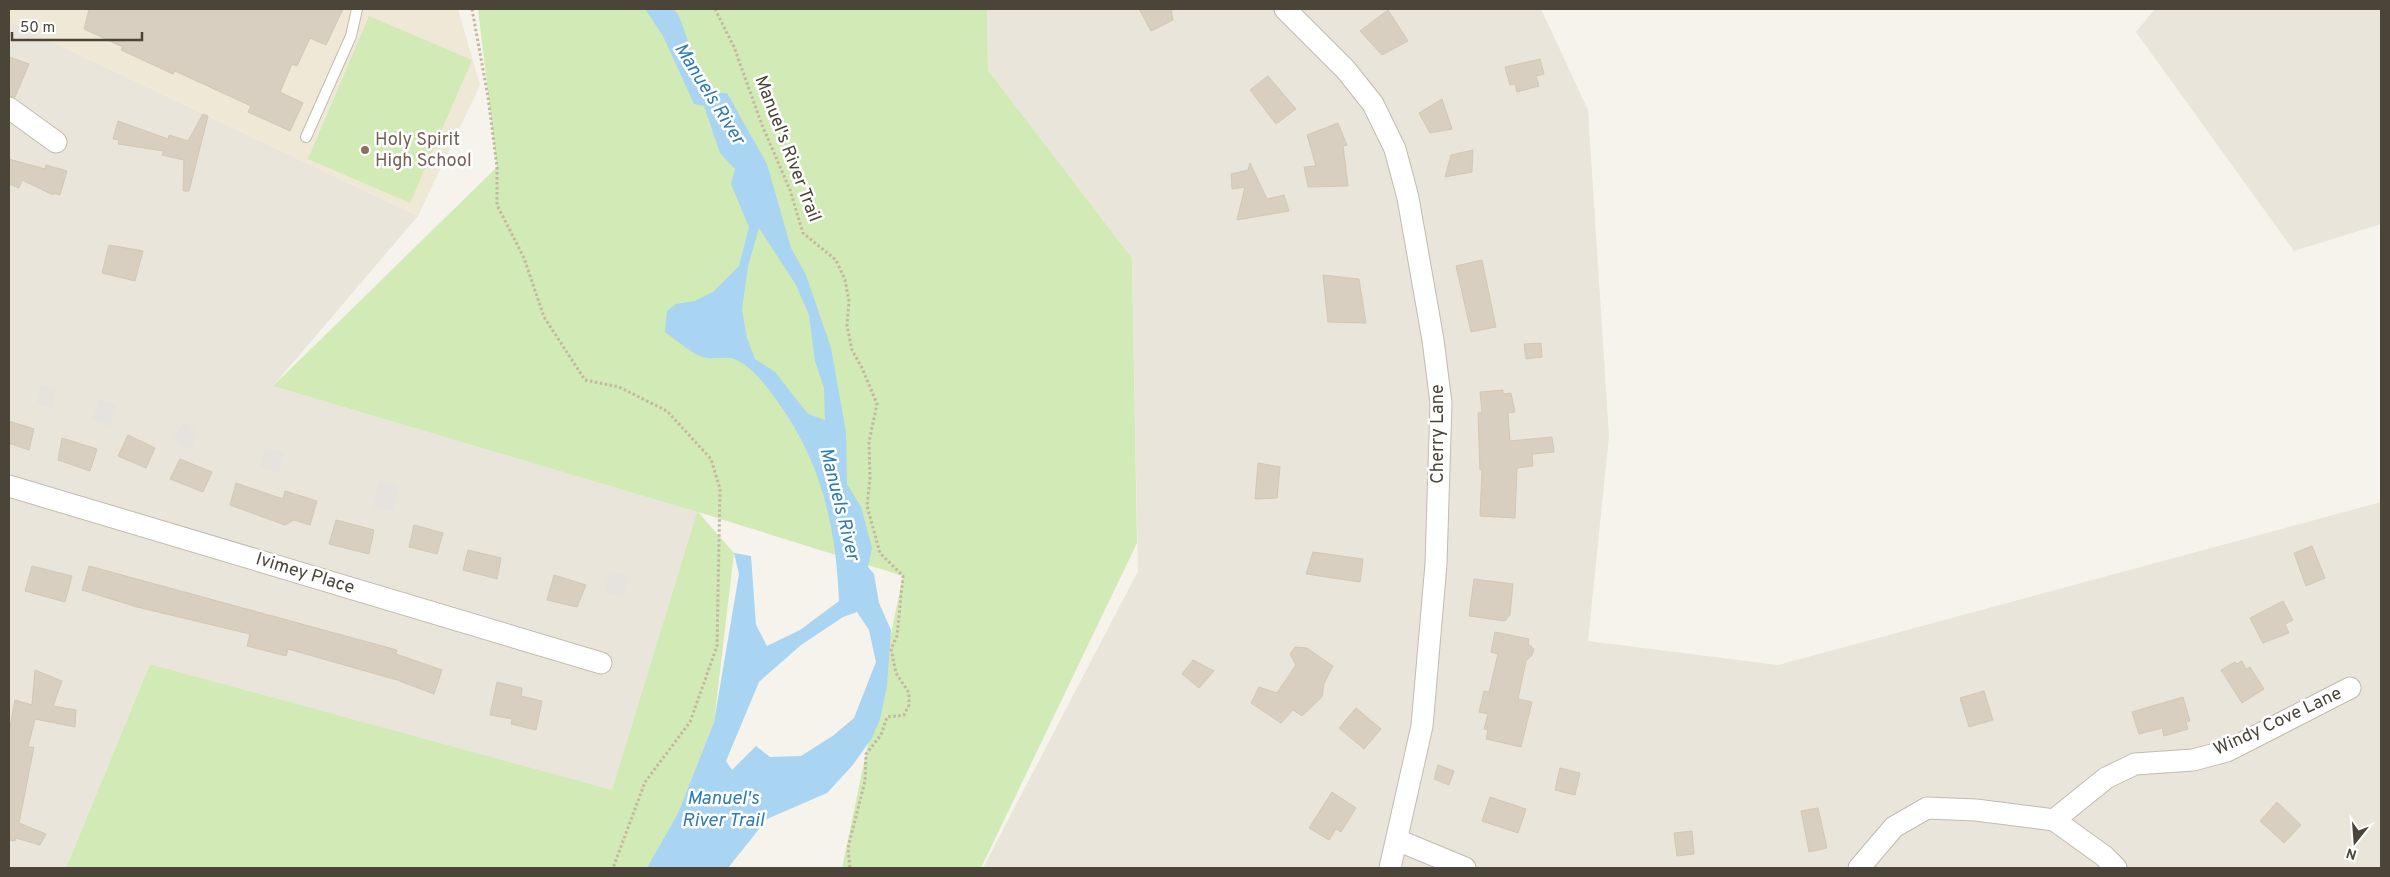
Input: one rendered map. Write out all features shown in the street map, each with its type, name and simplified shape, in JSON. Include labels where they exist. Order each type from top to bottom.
[{"type":"street","name":"Cherry Lane","points":[[1285,9],[1346,70],[1373,104],[1395,149],[1408,198],[1432,340],[1440,403],[1436,564],[1422,726],[1390,868]]},
{"type":"street","points":[[9,108],[56,142]]},
{"type":"street","name":"Ivimey Place","points":[[9,486],[601,663]]},
{"type":"street","name":"Windy Cove Lane","points":[[2054,820],[2106,778],[2136,764],[2193,760],[2227,751],[2350,688]]},
{"type":"street","points":[[1859,868],[1894,827],[1927,808],[1976,810],[2054,820],[2104,856],[2116,868]]},
{"type":"street","points":[[1397,840],[1465,868]]},
{"type":"lane","points":[[306,137],[351,36],[358,9]]},
{"type":"path","points":[[472,9],[488,97],[497,167],[497,205],[524,258],[544,318],[585,380],[619,387],[667,411],[711,459],[720,489],[717,646],[690,722],[645,782],[613,868]]},
{"type":"path","name":"Manuel's River Trail","points":[[715,9],[734,47],[762,125],[790,190],[803,233],[836,260],[845,280],[849,301],[847,326],[852,350],[862,368],[877,404],[869,442],[870,479],[866,506],[880,553],[903,576],[897,636],[891,649],[896,673],[909,692],[908,705],[904,715],[887,717],[881,735],[866,754],[865,781],[848,848],[850,868]]},
{"type":"shaded area","name":"Holy Spirit High School","points":[[9,9],[458,9],[480,85],[418,216],[9,21]]},
{"type":"shaded area","points":[[987,9],[1541,9],[1588,110],[1609,436],[1588,641],[1778,665],[2381,502],[2381,868],[983,868],[1138,571],[1132,258],[988,70]]},
{"type":"shaded area","points":[[2155,9],[2381,9],[2381,224],[2294,251],[2136,32]]},
{"type":"shaded area","points":[[9,21],[418,216],[273,386],[697,512],[612,791],[150,664],[66,868],[9,868]]},
{"type":"shaded area","points":[[41,384],[56,389],[52,408],[37,404]]},
{"type":"shaded area","points":[[99,399],[118,406],[110,426],[91,420]]},
{"type":"shaded area","points":[[183,422],[191,424],[189,427],[198,433],[192,449],[173,441]]},
{"type":"shaded area","points":[[265,448],[284,453],[279,473],[259,468]]},
{"type":"shaded area","points":[[378,483],[398,485],[394,511],[374,507]]},
{"type":"shaded area","points":[[610,572],[630,577],[623,597],[604,591]]},
{"type":"green space","points":[[478,9],[987,9],[988,70],[1132,258],[1137,543],[981,868],[842,868],[903,576],[698,512],[734,553],[714,722],[678,813],[648,868],[66,868],[150,664],[612,790],[697,512],[273,386],[497,167]]},
{"type":"green space","points":[[369,16],[472,60],[410,203],[308,159]]},
{"type":"water","name":"Manuel's River Trail","points":[[645,9],[674,9],[679,16],[694,58],[716,93],[727,93],[767,164],[791,248],[806,275],[831,348],[846,432],[847,484],[861,507],[872,548],[868,567],[874,574],[879,603],[891,630],[887,686],[880,719],[872,738],[852,766],[827,793],[767,819],[728,868],[647,868],[678,813],[714,722],[739,574],[734,553],[751,556],[756,625],[767,646],[800,630],[839,601],[837,573],[830,520],[815,469],[791,421],[775,398],[757,376],[740,362],[730,358],[707,358],[699,355],[665,332],[667,311],[676,304],[695,301],[713,292],[739,266],[749,227],[731,184],[735,169],[720,153],[704,106],[694,104],[663,36]],"holes":[[[759,228],[796,285],[809,315],[815,361],[824,388],[825,420],[808,414],[775,372],[755,359],[747,338],[742,310],[748,266]],[[857,612],[869,630],[876,662],[854,718],[834,735],[801,756],[770,757],[756,746],[732,770],[726,761],[759,682],[801,645],[843,617]]]},
{"type":"building","points":[[89,9],[343,9],[326,45],[310,38],[297,66],[292,64],[280,92],[303,103],[290,131],[248,112],[251,106],[175,71],[173,74],[121,50],[123,47],[84,29]]},
{"type":"building","points":[[1139,9],[1171,9],[1173,20],[1151,31]]},
{"type":"building","points":[[1388,10],[1408,41],[1382,55],[1360,31]]},
{"type":"building","points":[[9,57],[29,64],[15,97],[9,96]]},
{"type":"building","points":[[1540,59],[1544,74],[1536,76],[1539,86],[1517,92],[1515,84],[1510,85],[1505,67]]},
{"type":"building","points":[[1268,76],[1296,109],[1276,124],[1250,90]]},
{"type":"building","points":[[1442,99],[1452,129],[1430,133],[1419,113]]},
{"type":"building","points":[[203,114],[208,116],[189,191],[183,191],[184,160],[162,155],[164,151],[118,144],[119,140],[113,139],[118,121],[168,139],[169,135],[188,141]]},
{"type":"building","points":[[1338,123],[1347,145],[1343,146],[1348,186],[1308,187],[1304,167],[1316,166],[1307,135]]},
{"type":"building","points":[[1473,150],[1472,172],[1445,177],[1451,155]]},
{"type":"building","points":[[9,159],[45,169],[46,165],[67,171],[60,195],[54,193],[53,195],[22,180],[19,188],[9,184]]},
{"type":"building","points":[[1250,163],[1267,199],[1284,195],[1289,211],[1237,220],[1245,187],[1232,189],[1231,174],[1248,170]]},
{"type":"building","points":[[109,245],[143,251],[135,281],[102,273]]},
{"type":"building","points":[[1482,260],[1496,327],[1471,332],[1456,266]]},
{"type":"building","points":[[1323,275],[1359,279],[1366,323],[1328,322]]},
{"type":"building","points":[[1541,343],[1542,357],[1526,359],[1524,344]]},
{"type":"building","points":[[1503,390],[1503,394],[1511,393],[1515,412],[1508,413],[1510,441],[1552,437],[1554,452],[1532,454],[1533,466],[1517,468],[1515,518],[1480,516],[1482,469],[1480,470],[1478,413],[1482,412],[1480,392]]},
{"type":"building","points":[[9,421],[34,429],[29,450],[9,443]]},
{"type":"building","points":[[128,435],[155,448],[146,468],[118,456]]},
{"type":"building","points":[[62,438],[97,449],[90,471],[58,460]]},
{"type":"building","points":[[180,459],[212,472],[203,492],[170,479]]},
{"type":"building","points":[[1258,463],[1280,467],[1277,498],[1255,499]]},
{"type":"building","points":[[236,483],[283,499],[285,491],[317,501],[310,525],[294,520],[285,525],[230,505]]},
{"type":"building","points":[[336,520],[374,530],[369,554],[329,544]]},
{"type":"building","points":[[414,525],[443,533],[437,554],[409,547]]},
{"type":"building","points":[[2312,546],[2325,578],[2306,586],[2294,553]]},
{"type":"building","points":[[468,550],[501,558],[497,579],[463,570]]},
{"type":"building","points":[[1313,552],[1363,559],[1360,582],[1306,574]]},
{"type":"building","points":[[32,566],[72,576],[65,602],[25,591]]},
{"type":"building","points":[[89,566],[397,650],[396,654],[442,670],[434,694],[397,680],[288,649],[286,656],[247,646],[250,634],[137,607],[82,590]]},
{"type":"building","points":[[554,575],[586,585],[577,607],[547,600]]},
{"type":"building","points":[[1474,579],[1513,584],[1510,615],[1505,621],[1469,616]]},
{"type":"building","points":[[2283,601],[2293,620],[2285,624],[2289,633],[2263,643],[2250,618]]},
{"type":"building","points":[[1495,632],[1529,639],[1528,644],[1534,649],[1532,655],[1526,661],[1518,699],[1532,702],[1521,747],[1486,739],[1488,730],[1484,729],[1488,714],[1479,712],[1484,691],[1489,692],[1498,654],[1491,652]]},
{"type":"building","points":[[1295,647],[1307,648],[1333,666],[1324,683],[1322,697],[1302,716],[1293,710],[1281,723],[1251,703],[1259,687],[1277,693],[1296,665],[1290,654]]},
{"type":"building","points":[[1193,660],[1214,671],[1199,688],[1182,674]]},
{"type":"building","points":[[2242,661],[2246,669],[2250,667],[2264,689],[2242,703],[2221,670],[2235,662],[2236,664]]},
{"type":"building","points":[[35,670],[62,681],[53,706],[76,710],[75,727],[35,719],[28,747],[34,747],[19,823],[46,834],[40,845],[16,838],[15,841],[9,840],[9,732],[15,700],[32,705]]},
{"type":"building","points":[[497,682],[522,688],[521,696],[542,701],[536,730],[511,724],[512,719],[490,715]]},
{"type":"building","points":[[1984,691],[1993,720],[1969,727],[1960,698]]},
{"type":"building","points":[[2183,697],[2190,721],[2186,722],[2188,729],[2164,736],[2162,728],[2139,734],[2132,712]]},
{"type":"building","points":[[1356,708],[1381,729],[1364,749],[1339,728]]},
{"type":"building","points":[[1438,765],[1454,771],[1449,785],[1434,779]]},
{"type":"building","points":[[1560,768],[1580,773],[1575,795],[1555,790]]},
{"type":"building","points":[[1332,792],[1356,808],[1341,832],[1336,829],[1329,840],[1309,828]]},
{"type":"building","points":[[1490,797],[1526,809],[1518,833],[1482,821]]},
{"type":"building","points":[[2277,802],[2301,825],[2284,843],[2260,821]]},
{"type":"building","points":[[1818,808],[1827,848],[1809,852],[1801,811]]},
{"type":"building","points":[[1692,831],[1694,854],[1677,856],[1674,833]]},
{"type":"place","name":"Holy Spirit High School","points":[[365,150]]},
{"type":"water label","name":"Manuels River","points":[[709,94]]},
{"type":"water label","name":"Manuels River","points":[[839,504]]}]
